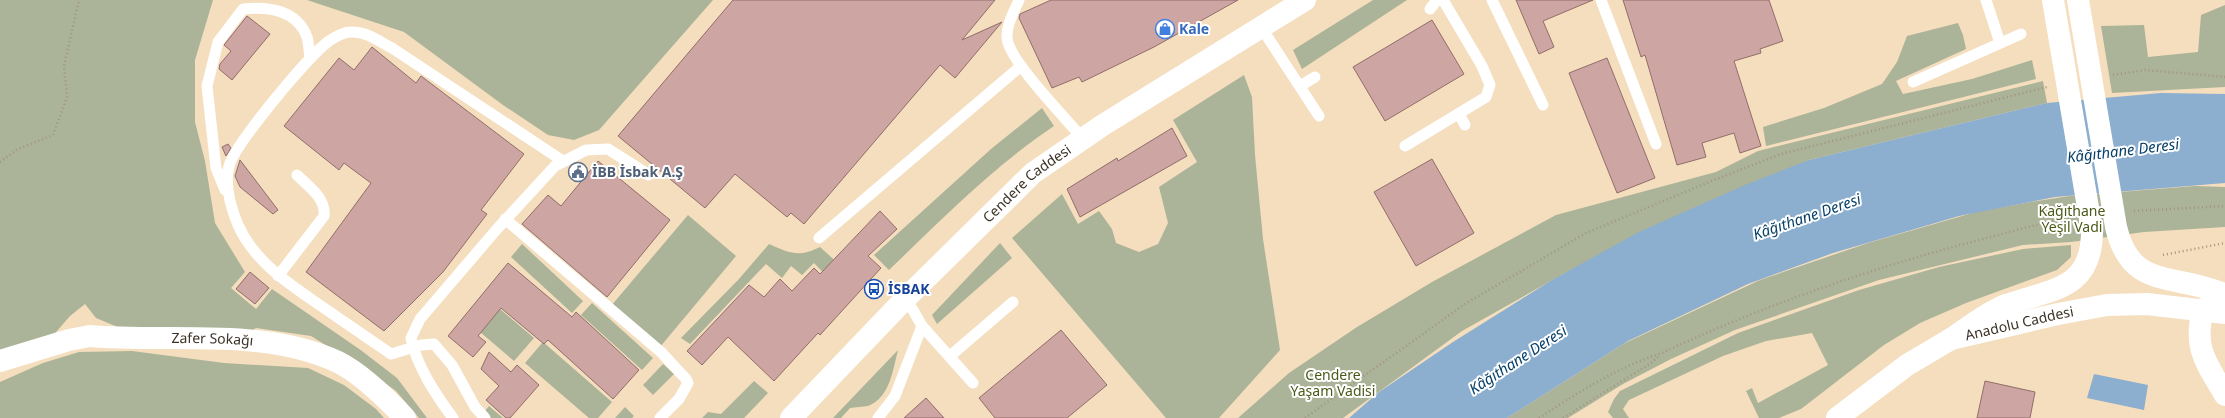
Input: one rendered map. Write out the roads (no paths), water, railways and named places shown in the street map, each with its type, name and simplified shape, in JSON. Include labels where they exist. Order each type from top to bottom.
[{"type":"main road","name":"Cendere Caddesi","points":[[790,418],[904,300],[1033,173],[1083,139],[1305,0]]},
{"type":"main road","points":[[1951,339],[1973,324],[2005,306],[2045,293],[2076,277],[2088,260],[2092,248],[2092,230],[2053,0]]},
{"type":"main road","points":[[2078,0],[2122,219],[2127,254],[2137,265],[2150,275],[2225,294]]},
{"type":"main road","name":"Anadolu Caddesi","points":[[1846,415],[1907,365],[1951,339],[2058,314],[2107,305],[2147,304],[2225,313]]},
{"type":"main road","points":[[2203,310],[2199,325],[2199,343],[2202,354],[2225,395]]},
{"type":"main road","name":"Zafer Sokağı","points":[[0,361],[69,340],[90,336],[277,343],[310,352],[339,363],[364,381],[405,418]]},
{"type":"lane","points":[[1019,0],[1008,27],[1007,39],[1011,50],[1021,66],[1083,139]]},
{"type":"lane","points":[[1405,146],[1486,97],[1490,85],[1482,66],[1443,0]]},
{"type":"lane","points":[[1492,0],[1543,105]]},
{"type":"lane","points":[[1601,0],[1656,144]]},
{"type":"lane","points":[[1986,0],[2000,43]]},
{"type":"lane","points":[[310,59],[307,37],[298,21],[281,11],[261,7],[243,9],[232,21],[218,42],[207,86],[216,168],[231,202],[239,226],[258,255],[278,276],[391,354],[434,344],[452,366],[475,407],[485,418]]},
{"type":"lane","points":[[1261,27],[1319,116]]},
{"type":"lane","points":[[231,202],[227,181],[229,165],[262,116],[310,59],[328,41],[339,35],[350,32],[363,33],[392,48],[563,161]]},
{"type":"lane","points":[[1913,82],[2021,34]]},
{"type":"lane","points":[[819,238],[1021,66]]},
{"type":"lane","points":[[1300,86],[1315,77]]},
{"type":"lane","points":[[1459,114],[1465,125]]},
{"type":"lane","points":[[453,418],[437,395],[413,348],[410,338],[420,319],[505,219],[555,166],[586,150],[608,149],[649,175]]},
{"type":"lane","points":[[278,276],[324,216],[325,208],[323,201],[297,175]]},
{"type":"lane","points":[[505,219],[661,352],[686,379],[688,383],[679,399],[660,418]]},
{"type":"lane","points":[[904,300],[913,310],[922,326],[973,383]]},
{"type":"lane","points":[[950,356],[1013,302]]},
{"type":"lane","points":[[878,418],[895,396],[922,326]]},
{"type":"water","name":"Kâğıthane Deresi","points":[[2161,93],[2225,94],[2225,183],[2055,197],[1959,216],[1833,253],[1748,284],[1628,341],[1507,418],[1349,418],[1379,392],[1453,342],[1552,280],[1639,232],[1745,185],[1809,160],[2047,103]]},
{"type":"water","points":[[2094,374],[2148,385],[2144,410],[2087,398]]},
{"type":"place","name":"Kale","points":[[1165,29]]},
{"type":"place","name":"İBB İsbak A.Ş","points":[[578,172]]},
{"type":"place","name":"İSBAK","points":[[874,289]]},
{"type":"park label","name":"Kağıthane Yeşil Vadi","points":[[2072,220]]},
{"type":"park label","name":"Cendere Yaşam Vadisi","points":[[1333,384]]}]
